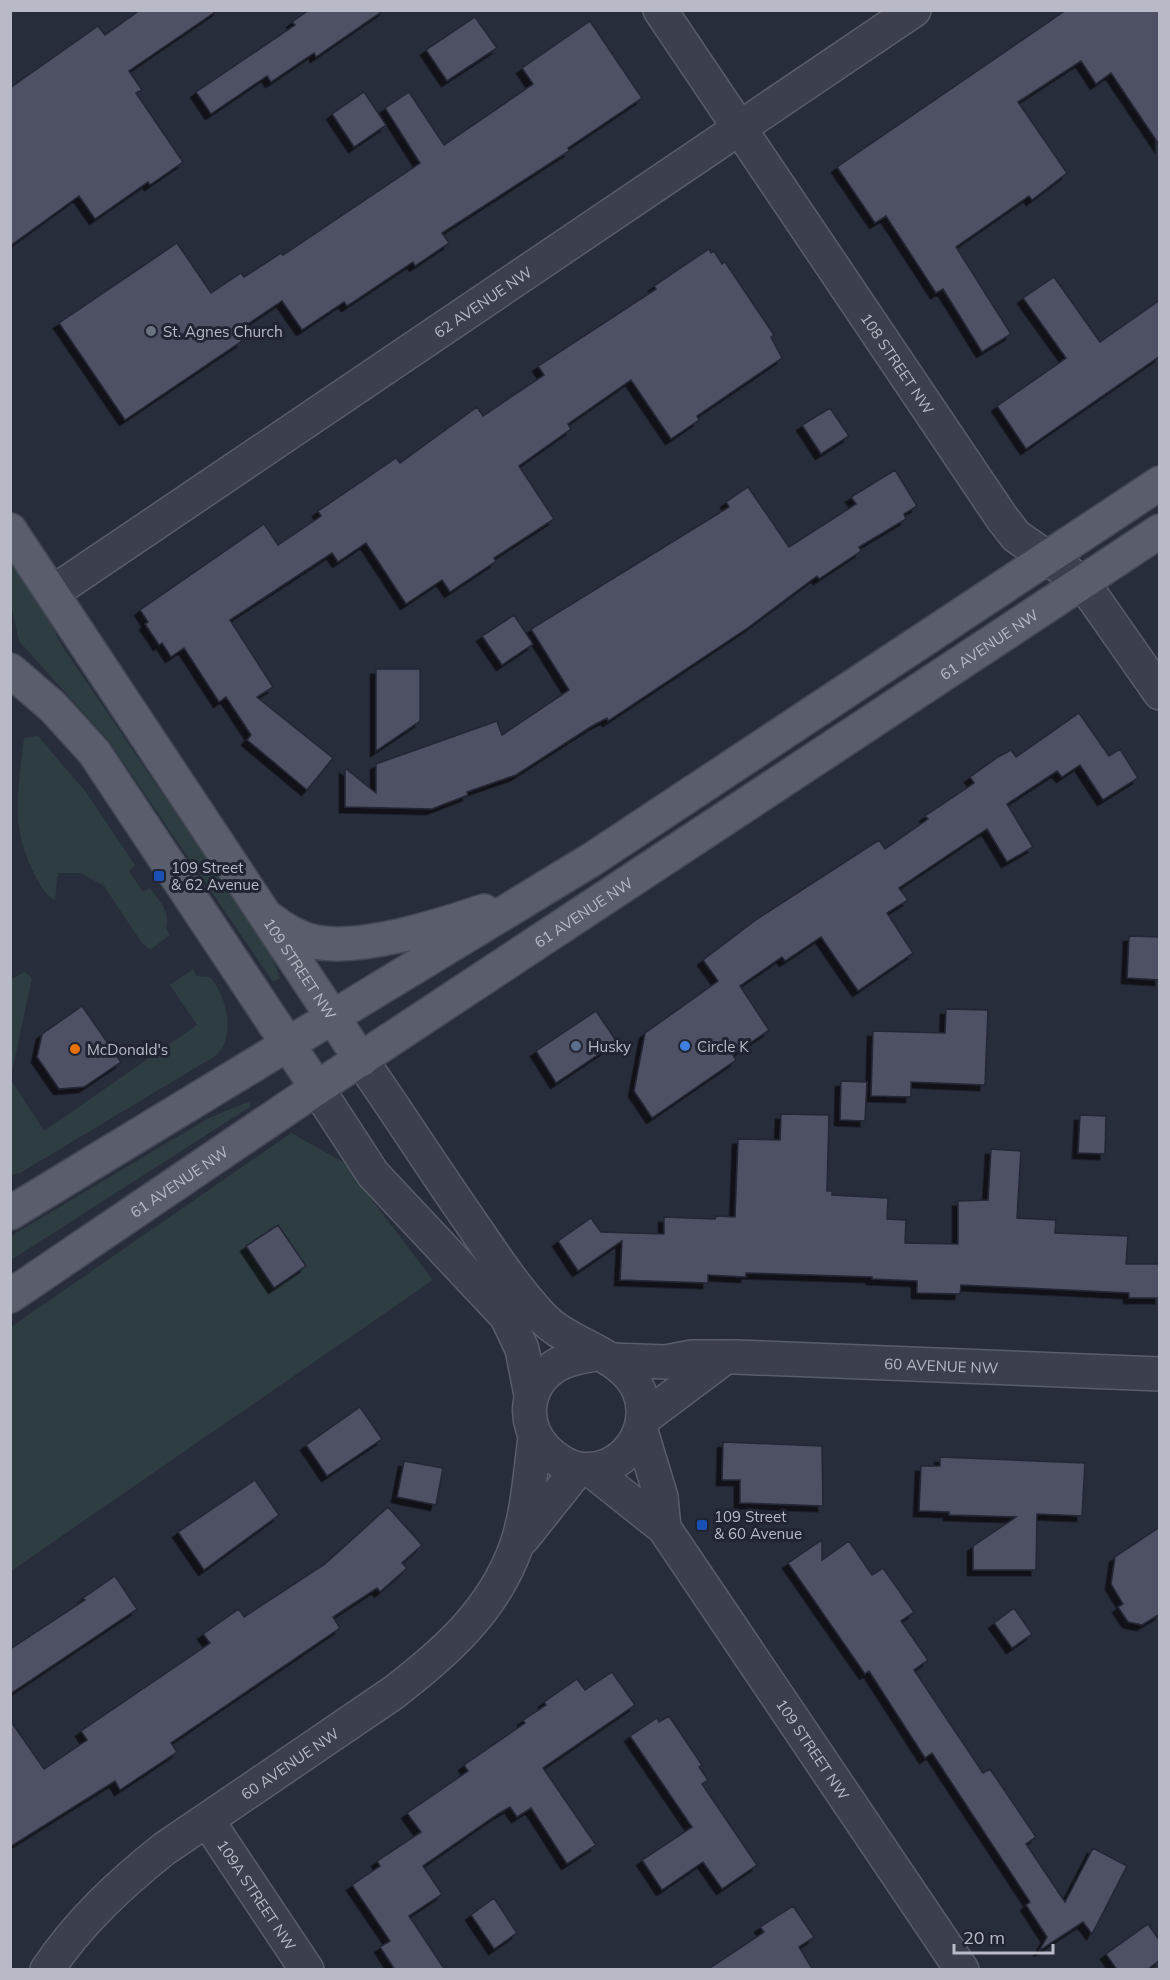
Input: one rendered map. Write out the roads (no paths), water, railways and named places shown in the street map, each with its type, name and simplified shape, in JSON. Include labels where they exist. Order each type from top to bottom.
[{"type":"main road","points":[[17,1205],[290,1045],[591,860],[1160,483]]},
{"type":"main road","name":"109 STREET NW","points":[[10,530],[361,1060]]},
{"type":"main road","name":"61 AVENUE NW","points":[[10,1296],[317,1088],[1160,531]]},
{"type":"main road","points":[[10,670],[53,707],[94,752],[317,1088]]},
{"type":"main road","points":[[266,916],[293,934],[317,942],[382,939],[425,930],[490,909],[591,860]]},
{"type":"street","name":"108 STREET NW","points":[[660,10],[1002,518],[1016,536],[1083,583],[1160,693]]},
{"type":"street","name":"62 AVENUE NW","points":[[52,592],[914,10]]},
{"type":"street","name":"109 STREET NW","points":[[361,1060],[497,1260],[531,1304],[554,1329],[604,1357]]},
{"type":"street","points":[[317,1088],[374,1174],[507,1317],[522,1349],[531,1395]]},
{"type":"street","points":[[642,1425],[639,1390],[627,1371],[604,1357],[557,1365],[540,1378],[531,1395],[528,1411],[535,1438],[550,1454],[584,1469],[606,1467],[620,1460],[630,1449],[642,1425],[724,1358]]},
{"type":"street","name":"60 AVENUE NW","points":[[604,1357],[666,1362],[692,1357],[1160,1374]]},
{"type":"street","name":"109 STREET NW","points":[[642,1425],[661,1497],[664,1528]]},
{"type":"street","name":"60 AVENUE NW","points":[[47,1970],[91,1914],[130,1876],[427,1667],[482,1613],[501,1582],[516,1546],[525,1511],[535,1438]]},
{"type":"street","name":"109 STREET NW","points":[[584,1469],[664,1528],[962,1970]]},
{"type":"street","name":"60 AVENUE NW","points":[[516,1546],[584,1469]]},
{"type":"street","name":"109A STREET NW","points":[[207,1820],[307,1970]]},
{"type":"place","name":"St. Agnes Church","points":[[151,331]]},
{"type":"place","name":"109 Street & 62 Avenue","points":[[159,876]]},
{"type":"place","name":"Husky","points":[[576,1046]]},
{"type":"place","name":"Circle K","points":[[685,1046]]},
{"type":"place","name":"McDonald's","points":[[75,1049]]},
{"type":"place","name":"109 Street & 60 Avenue","points":[[702,1525]]}]
